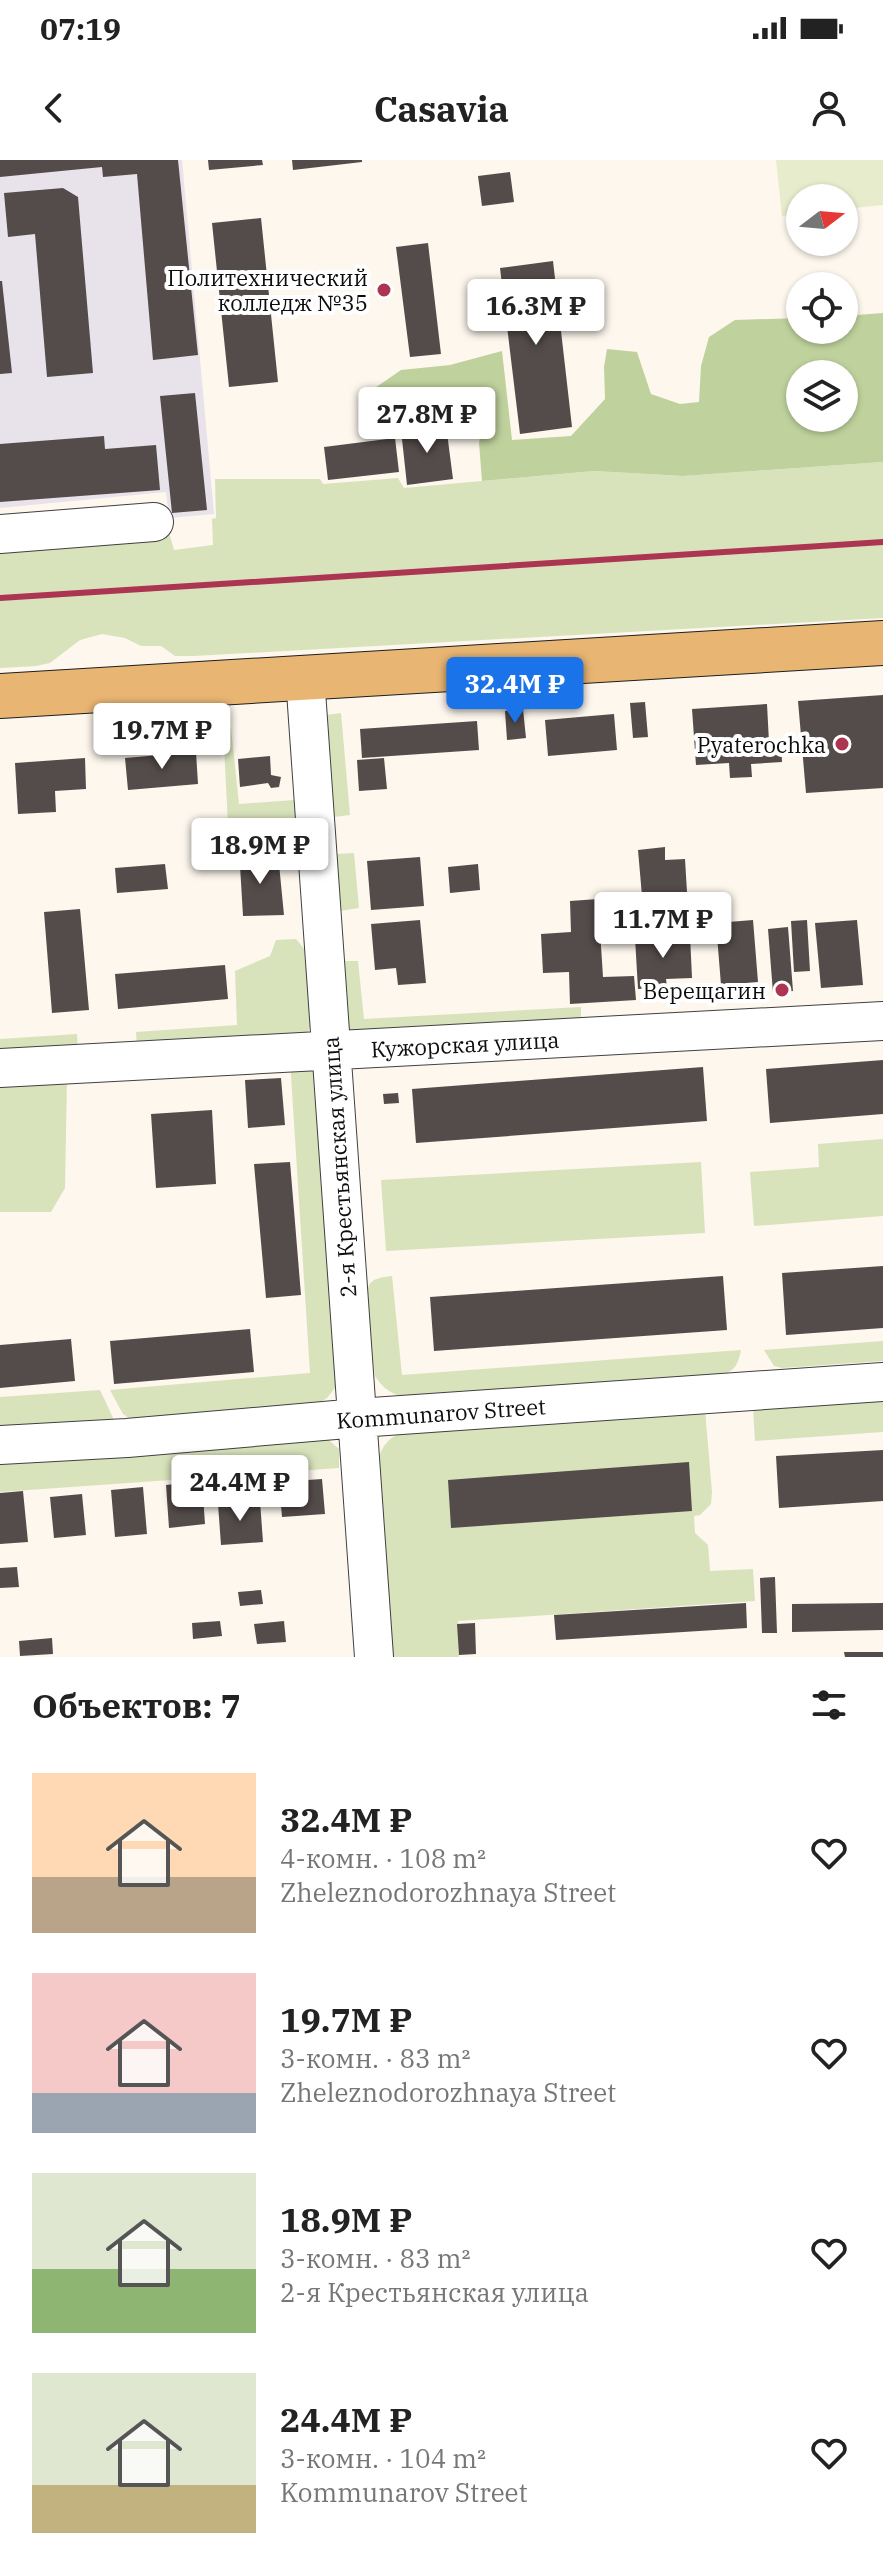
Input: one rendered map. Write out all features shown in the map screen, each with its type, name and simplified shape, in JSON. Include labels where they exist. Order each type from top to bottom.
[{"type":"main road","points":[[0,696],[883,643]]},
{"type":"street","points":[[0,534],[154,522]]},
{"type":"street","name":"2-я Крестьянская улица","points":[[305,677],[374,1657]]},
{"type":"street","name":"Кужорская улица","points":[[0,1068],[883,1021]]},
{"type":"street","name":"Kommunarov Street","points":[[0,1445],[883,1382]]},
{"type":"shaded area","points":[[0,160],[182,160],[214,514],[169,518],[166,492],[0,508]]},
{"type":"green space","points":[[776,160],[883,160],[883,205],[858,208],[858,184],[786,184],[786,216],[782,216]]},
{"type":"green space","points":[[883,313],[883,462],[683,476],[594,471],[482,481],[479,443],[484,416],[474,401],[387,421],[376,406],[372,390],[401,370],[450,365],[502,351],[512,440],[571,436],[605,399],[607,349],[637,352],[651,394],[680,404],[699,402],[701,366],[709,337],[735,320],[786,318],[786,344],[858,344],[858,315]]},
{"type":"green space","points":[[883,462],[883,618],[194,656],[175,656],[161,646],[141,646],[125,638],[102,634],[80,640],[50,663],[0,668],[0,541],[168,529],[174,550],[213,545],[215,479],[320,479],[323,484],[398,478],[404,488],[594,471],[683,476]]},
{"type":"green space","points":[[341,713],[350,815],[334,817],[325,715]]},
{"type":"green space","points":[[223,726],[231,728],[239,804],[294,800],[296,838],[229,844]]},
{"type":"green space","points":[[354,853],[359,908],[340,911],[336,854]]},
{"type":"green space","points":[[296,939],[306,951],[311,1022],[301,1040],[137,1046],[136,1032],[237,1025],[235,971],[270,956],[276,940]]},
{"type":"green space","points":[[341,961],[358,961],[364,1019],[581,1007],[581,1024],[352,1032],[346,1026]]},
{"type":"green space","points":[[77,1034],[78,1049],[0,1055],[0,1039]]},
{"type":"green space","points":[[290,1060],[304,1062],[315,1071],[339,1383],[327,1398],[317,1404],[135,1422],[123,1414],[110,1390],[310,1373]]},
{"type":"green space","points":[[67,1077],[65,1188],[51,1212],[0,1212],[0,1081]]},
{"type":"green space","points":[[883,1139],[883,1216],[754,1226],[750,1172],[819,1167],[818,1144]]},
{"type":"green space","points":[[701,1162],[705,1233],[386,1251],[381,1180]]},
{"type":"green space","points":[[392,1276],[402,1375],[741,1350],[739,1359],[736,1366],[722,1375],[408,1398],[393,1393],[381,1384],[375,1376],[372,1356],[367,1292],[371,1282]]},
{"type":"green space","points":[[883,1341],[883,1361],[782,1368],[774,1366],[764,1350]]},
{"type":"green space","points":[[100,1390],[115,1422],[0,1433],[0,1397]]},
{"type":"green space","points":[[883,1399],[883,1432],[755,1441],[753,1408]]},
{"type":"green space","points":[[705,1410],[712,1492],[711,1504],[700,1515],[694,1516],[695,1533],[708,1545],[710,1571],[753,1569],[755,1601],[458,1621],[459,1657],[390,1657],[377,1465],[389,1440],[405,1431]]},
{"type":"green space","points":[[324,1436],[339,1449],[339,1468],[0,1492],[0,1453]]},
{"type":"building","points":[[0,160],[178,160],[198,355],[153,360],[137,174],[103,177],[102,167],[0,177]]},
{"type":"building","points":[[208,160],[262,160],[263,165],[209,170]]},
{"type":"building","points":[[292,160],[362,160],[362,162],[293,170]]},
{"type":"building","points":[[510,172],[514,202],[482,206],[478,176]]},
{"type":"building","points":[[63,188],[78,197],[93,373],[47,377],[35,234],[8,237],[4,193]]},
{"type":"building","points":[[261,218],[278,382],[229,387],[212,223]]},
{"type":"building","points":[[428,243],[441,354],[410,357],[396,247]]},
{"type":"building","points":[[553,261],[572,427],[520,434],[500,268]]},
{"type":"building","points":[[0,281],[12,373],[0,374]]},
{"type":"building","points":[[195,393],[207,510],[172,513],[160,396]]},
{"type":"building","points":[[446,425],[453,479],[407,485],[401,430]]},
{"type":"building","points":[[104,436],[105,449],[156,445],[160,490],[0,502],[0,444]]},
{"type":"building","points":[[395,438],[399,472],[328,480],[324,447]]},
{"type":"building","name":"Pyaterochka","points":[[883,695],[883,788],[806,793],[798,701]]},
{"type":"building","points":[[645,702],[648,737],[633,738],[630,703]]},
{"type":"building","points":[[767,704],[769,742],[781,741],[782,762],[751,764],[752,777],[730,778],[729,763],[696,765],[692,709]]},
{"type":"building","points":[[523,709],[526,738],[507,740],[505,711]]},
{"type":"building","points":[[614,714],[617,750],[548,756],[545,720]]},
{"type":"building","points":[[477,721],[479,750],[362,758],[360,729]]},
{"type":"building","points":[[196,752],[198,784],[128,790],[125,758]]},
{"type":"building","points":[[270,756],[271,775],[281,777],[279,787],[271,788],[268,783],[240,787],[238,759]]},
{"type":"building","points":[[85,758],[86,789],[55,791],[56,812],[18,814],[15,763]]},
{"type":"building","points":[[384,758],[387,789],[359,791],[357,760]]},
{"type":"building","points":[[665,847],[665,860],[685,859],[687,892],[642,896],[638,850]]},
{"type":"building","points":[[239,849],[279,864],[284,915],[243,916]]},
{"type":"building","points":[[420,857],[424,906],[371,910],[367,861]]},
{"type":"building","points":[[165,864],[168,889],[117,893],[115,868]]},
{"type":"building","points":[[478,864],[480,890],[450,893],[448,867]]},
{"type":"building","points":[[598,899],[603,977],[634,976],[636,1000],[570,1004],[569,972],[543,973],[541,934],[571,932],[570,901]]},
{"type":"building","points":[[80,909],[89,1010],[52,1013],[44,912]]},
{"type":"building","points":[[420,920],[426,983],[398,985],[396,968],[375,970],[371,924]]},
{"type":"building","points":[[753,920],[758,982],[721,985],[716,923]]},
{"type":"building","points":[[807,920],[810,971],[794,972],[791,921]]},
{"type":"building","points":[[857,920],[863,985],[821,988],[815,923]]},
{"type":"building","points":[[788,927],[793,991],[773,993],[768,929]]},
{"type":"building","points":[[690,935],[692,978],[666,979],[667,987],[638,989],[635,938]]},
{"type":"building","points":[[225,965],[228,999],[118,1009],[115,974]]},
{"type":"building","points":[[883,1060],[883,1114],[770,1123],[766,1069]]},
{"type":"building","points":[[703,1067],[707,1121],[416,1143],[412,1089]]},
{"type":"building","points":[[281,1078],[285,1125],[248,1128],[245,1080]]},
{"type":"building","points":[[398,1093],[399,1103],[384,1104],[383,1094]]},
{"type":"building","points":[[212,1110],[216,1184],[156,1188],[151,1114]]},
{"type":"building","points":[[290,1162],[301,1295],[266,1298],[254,1164]]},
{"type":"building","points":[[883,1266],[883,1328],[786,1335],[782,1273]]},
{"type":"building","points":[[723,1276],[727,1330],[434,1351],[430,1297]]},
{"type":"building","points":[[250,1329],[254,1372],[114,1384],[110,1341]]},
{"type":"building","points":[[71,1339],[75,1381],[0,1388],[0,1345]]},
{"type":"building","points":[[883,1450],[883,1501],[779,1508],[776,1456]]},
{"type":"building","points":[[689,1462],[692,1511],[451,1528],[448,1480]]},
{"type":"building","points":[[322,1479],[325,1514],[282,1517],[279,1482]]},
{"type":"building","points":[[202,1481],[205,1524],[169,1528],[166,1485]]},
{"type":"building","points":[[143,1487],[147,1534],[115,1537],[111,1490]]},
{"type":"building","points":[[23,1491],[28,1542],[0,1544],[0,1493]]},
{"type":"building","points":[[82,1494],[86,1535],[54,1538],[50,1497]]},
{"type":"building","points":[[260,1501],[263,1542],[221,1545],[218,1504]]},
{"type":"building","points":[[17,1567],[19,1587],[0,1588],[0,1568]]},
{"type":"building","points":[[775,1577],[777,1633],[762,1633],[760,1578]]},
{"type":"building","points":[[261,1590],[263,1604],[240,1606],[238,1592]]},
{"type":"building","points":[[746,1603],[747,1628],[556,1640],[554,1615]]},
{"type":"building","points":[[883,1603],[883,1630],[792,1632],[792,1604]]},
{"type":"building","points":[[220,1621],[222,1636],[193,1639],[192,1623]]},
{"type":"building","points":[[284,1621],[286,1642],[257,1644],[254,1624]]},
{"type":"building","points":[[475,1623],[476,1654],[459,1655],[457,1624]]},
{"type":"building","points":[[52,1638],[53,1654],[20,1656],[19,1641]]},
{"type":"building","points":[[844,1652],[883,1652],[883,1657],[845,1657]]},
{"type":"railway","points":[[0,598],[883,542]]},
{"type":"place","name":"Политехнический колледж №35","points":[[384,290]]},
{"type":"place","name":"Pyaterochka","points":[[842,744]]},
{"type":"place","name":"Верещагин","points":[[782,990]]}]
